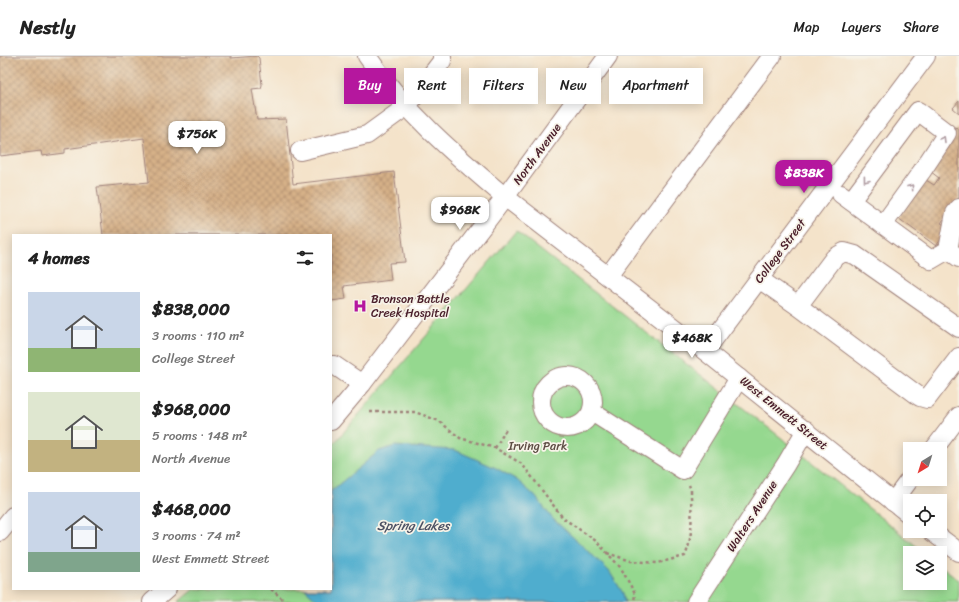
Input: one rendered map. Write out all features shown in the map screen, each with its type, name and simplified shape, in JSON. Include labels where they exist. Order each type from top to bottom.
[{"type":"street","name":"West Emmett Street","points":[[367,56],[407,106],[456,155],[505,197],[706,351],[903,510]]},
{"type":"street","points":[[300,151],[367,135],[407,106],[442,61],[442,56]]},
{"type":"street","name":"North Avenue","points":[[332,420],[362,384],[505,197],[608,56]]},
{"type":"street","points":[[608,276],[772,56]]},
{"type":"street","name":"College Street","points":[[706,351],[926,56]]},
{"type":"street","points":[[890,229],[922,171],[947,133],[897,94]]},
{"type":"street","points":[[851,201],[918,111]]},
{"type":"street","points":[[830,185],[931,260],[949,254],[955,214],[959,208]]},
{"type":"street","points":[[798,306],[834,258],[844,252],[854,255],[959,328]]},
{"type":"street","points":[[759,279],[798,306],[920,397],[928,399],[959,357]]},
{"type":"street","points":[[332,365],[362,384]]},
{"type":"street","points":[[592,412],[683,470],[739,378]]},
{"type":"street","points":[[939,442],[959,416]]},
{"type":"street","name":"Walters Avenue","points":[[696,602],[786,464],[806,430]]},
{"type":"street","points":[[893,502],[905,486]]},
{"type":"street","points":[[0,532],[12,517]]},
{"type":"street","points":[[940,538],[959,552]]},
{"type":"street","points":[[152,602],[166,590]]},
{"type":"path","points":[[370,412],[415,412],[439,421],[460,438],[495,448],[522,464],[563,518],[596,541],[621,568],[636,594],[634,602]]},
{"type":"path","points":[[495,448],[507,428]]},
{"type":"path","points":[[607,552],[632,561],[658,563],[685,556],[689,546],[692,524],[691,490],[683,470]]},
{"type":"path","points":[[272,590],[286,602]]},
{"type":"green space","name":"Irving Park","points":[[516,231],[779,436],[903,535],[903,538],[906,538],[916,546],[903,546],[903,590],[947,590],[947,571],[959,580],[959,602],[178,602],[193,590],[332,590],[332,446]]},
{"type":"water","name":"Spring Lakes","points":[[395,446],[455,450],[496,468],[517,480],[535,496],[552,518],[609,571],[623,593],[625,602],[319,602],[306,590],[332,590],[332,490],[379,451]]},
{"type":"building","name":"Bronson Battle Creek Hospital","points":[[0,56],[231,56],[231,58],[257,56],[259,58],[262,85],[261,88],[252,89],[257,120],[286,119],[293,184],[394,172],[405,262],[389,263],[391,280],[344,286],[346,299],[332,301],[332,234],[103,234],[97,187],[149,182],[144,138],[65,149],[65,153],[42,156],[41,151],[0,156]]},
{"type":"building","points":[[959,101],[959,113],[953,108]]},
{"type":"building","points":[[957,127],[959,129],[959,199],[941,223],[949,228],[936,246],[898,218],[926,180],[934,185],[939,178],[926,168]]},
{"type":"place","name":"Bronson Battle Creek Hospital","points":[[360,306]]}]
